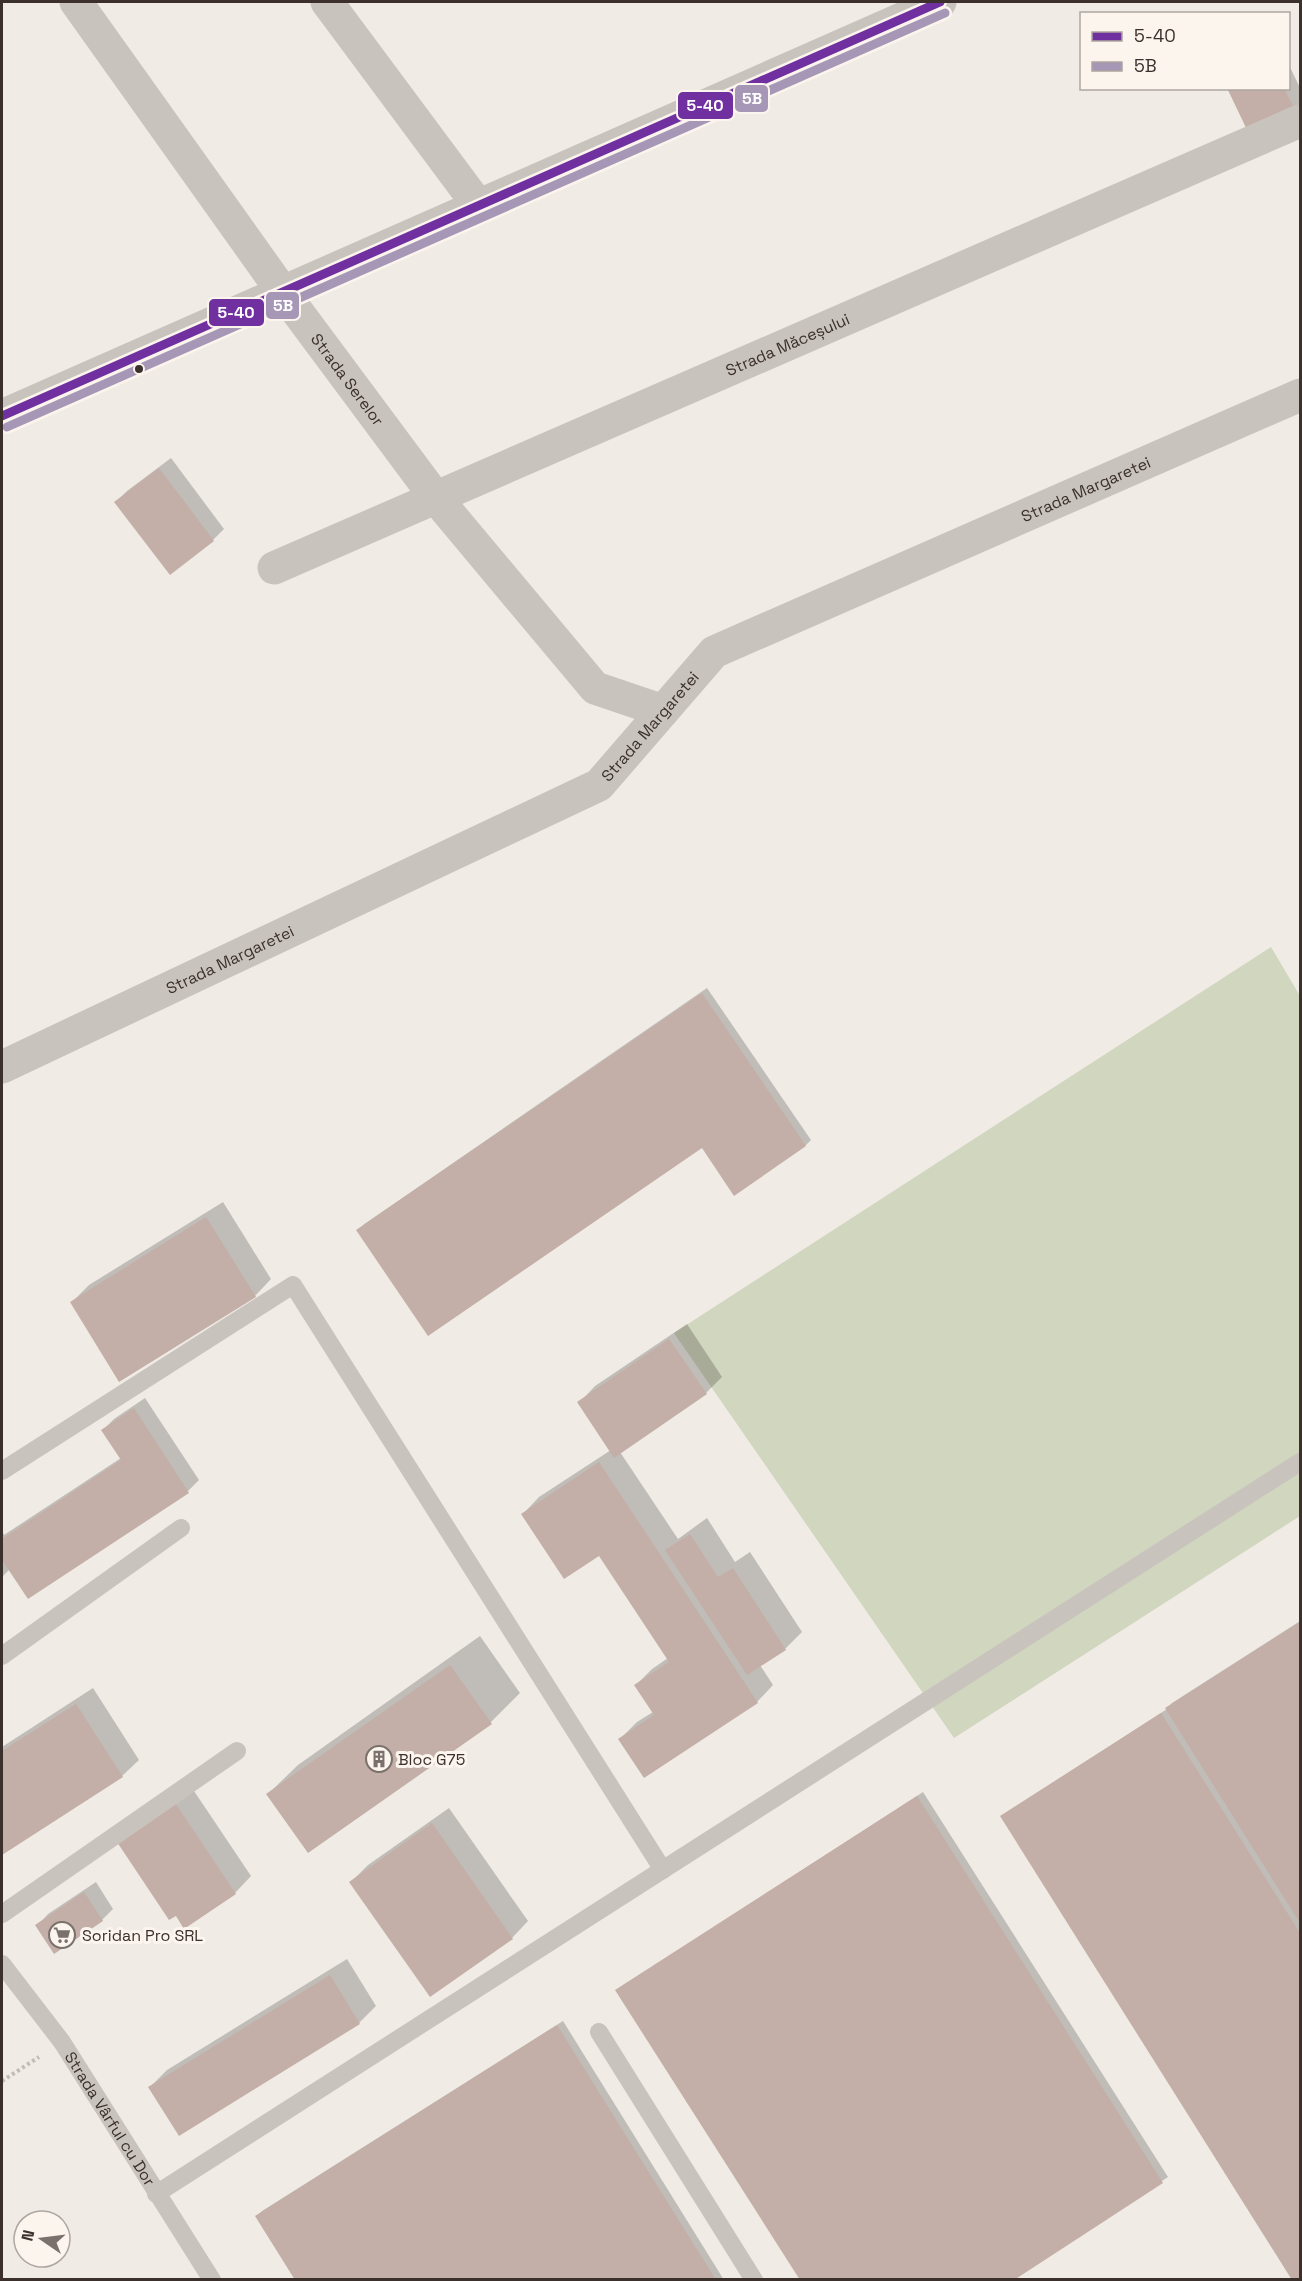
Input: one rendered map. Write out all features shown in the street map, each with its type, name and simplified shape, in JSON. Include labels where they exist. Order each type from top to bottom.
[{"type":"street","name":"Strada Serelor","points":[[75,2],[282,291],[436,498],[595,687],[663,711]]},
{"type":"street","points":[[327,2],[478,205]]},
{"type":"street","points":[[2,416],[940,2]]},
{"type":"street","name":"Strada Măceșului","points":[[274,568],[1300,121]]},
{"type":"street","name":"Strada Margaretei","points":[[2,1067],[599,785],[714,652],[1300,395]]},
{"type":"lane","points":[[2,1471],[293,1285],[663,1870]]},
{"type":"lane","points":[[156,2194],[1300,1462]]},
{"type":"lane","points":[[2,1656],[181,1528]]},
{"type":"lane","points":[[2,1914],[237,1751]]},
{"type":"lane","name":"Strada Vârful cu Dor","points":[[2,1964],[62,2042],[212,2280]]},
{"type":"lane","points":[[598,2031],[754,2280]]},
{"type":"path","points":[[2,2081],[62,2042]]},
{"type":"green space","points":[[1271,947],[1300,996],[1300,1516],[954,1738],[674,1333]]},
{"type":"building","points":[[1228,90],[1285,90],[1296,112],[1249,134]]},
{"type":"building","points":[[159,468],[214,541],[170,575],[114,502]]},
{"type":"building","points":[[702,993],[806,1146],[734,1196],[702,1148],[428,1336],[356,1230]]},
{"type":"building","points":[[206,1217],[256,1297],[119,1382],[70,1302]]},
{"type":"building","points":[[669,1339],[707,1394],[614,1458],[577,1402]]},
{"type":"building","points":[[134,1408],[189,1493],[28,1599],[2,1560],[2,1539],[121,1460],[101,1430]]},
{"type":"building","points":[[599,1462],[758,1703],[644,1778],[618,1739],[654,1715],[634,1685],[669,1662],[599,1556],[564,1579],[521,1514]]},
{"type":"building","points":[[690,1534],[718,1577],[733,1568],[786,1650],[747,1675],[665,1550]]},
{"type":"building","points":[[1300,1622],[1300,1923],[1165,1708]]},
{"type":"building","name":"Bloc G75","points":[[450,1665],[492,1724],[308,1853],[266,1794]]},
{"type":"building","points":[[76,1704],[123,1777],[2,1855],[2,1751]]},
{"type":"building","points":[[1161,1713],[1300,1933],[1300,2280],[1292,2280],[1000,1816]]},
{"type":"building","points":[[917,1796],[1163,2183],[1014,2280],[800,2280],[615,1990]]},
{"type":"building","points":[[173,1800],[236,1894],[184,1929],[176,1916],[169,1920],[117,1842]]},
{"type":"building","points":[[432,1823],[513,1939],[430,1997],[349,1882]]},
{"type":"building","points":[[84,1892],[103,1921],[54,1954],[35,1925]]},
{"type":"building","points":[[330,1975],[360,2024],[179,2136],[148,2087]]},
{"type":"building","points":[[557,2025],[716,2280],[295,2280],[255,2216]]},
{"type":"transit line","name":"5-40","points":[[2,416],[940,2]]},
{"type":"transit line","name":"5B","points":[[7,427],[945,13]]},
{"type":"place","name":"Bloc G75","points":[[379,1759]]},
{"type":"place","name":"Soridan Pro SRL","points":[[62,1935]]}]
